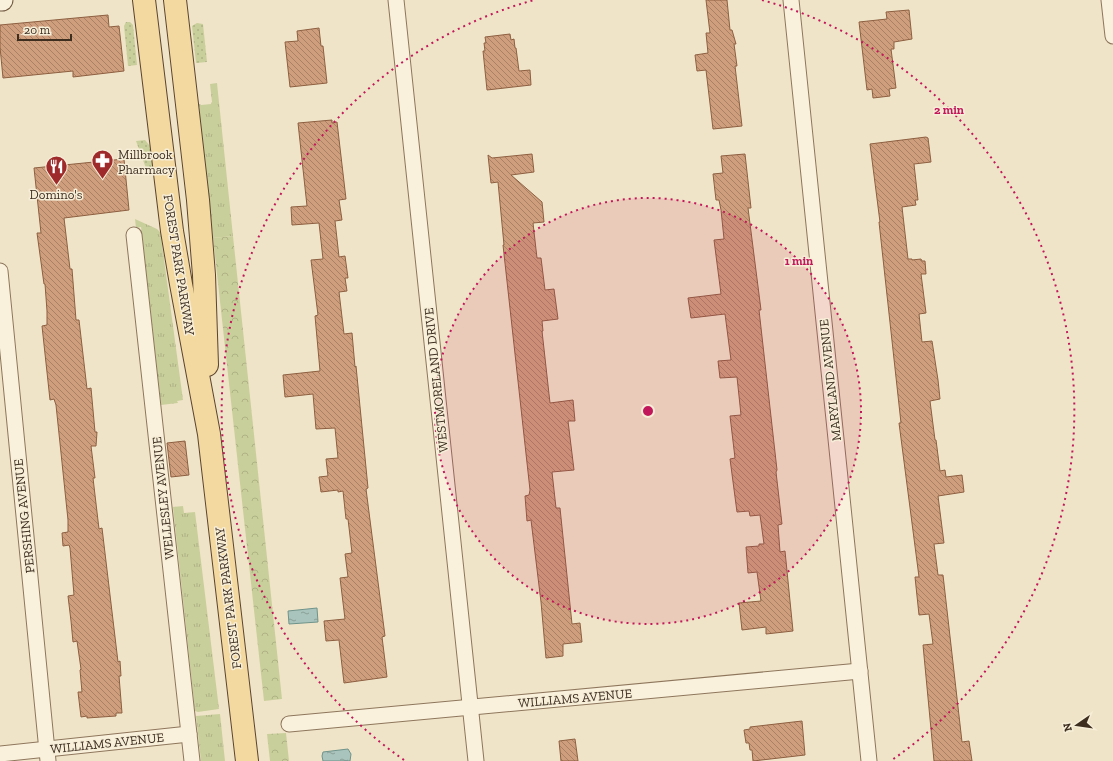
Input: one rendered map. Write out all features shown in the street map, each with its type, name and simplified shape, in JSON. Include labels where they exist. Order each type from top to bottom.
[{"type":"main road","name":"FOREST PARK PARKWAY","points":[[144,0],[172,225],[181,284],[209,434],[247,761]]},
{"type":"main road","name":"FOREST PARK PARKWAY","points":[[174,0],[198,200],[204,275],[209,434]]},
{"type":"street","name":"WESTMORELAND DRIVE","points":[[396,0],[476,761]]},
{"type":"street","name":"MARYLAND AVENUE","points":[[791,0],[869,761]]},
{"type":"street","points":[[1110,0],[1113,36]]},
{"type":"street","name":"WELLESLEY AVENUE","points":[[134,235],[192,761]]},
{"type":"street","name":"PERSHING AVENUE","points":[[0,271],[47,755]]},
{"type":"street","name":"WILLIAMS AVENUE","points":[[289,724],[860,671]]},
{"type":"street","name":"WILLIAMS AVENUE","points":[[0,754],[47,755],[189,734]]},
{"type":"green space","points":[[126,22],[130,22],[133,25],[137,65],[128,66],[124,26]]},
{"type":"green space","points":[[197,23],[203,24],[207,62],[196,63],[192,26]]},
{"type":"green space","points":[[217,83],[233,236],[213,238],[197,104],[211,104],[210,84]]},
{"type":"green space","points":[[145,140],[150,146],[153,170],[147,171],[136,141]]},
{"type":"green space","points":[[135,219],[157,229],[160,232],[183,400],[177,401],[178,403],[161,405],[141,227],[136,228]]},
{"type":"green space","points":[[233,236],[282,699],[264,701],[213,238]]},
{"type":"green space","points":[[183,506],[184,513],[195,512],[219,709],[198,712],[195,711],[173,507]]},
{"type":"green space","points":[[220,714],[225,761],[201,761],[196,716]]},
{"type":"green space","points":[[286,733],[289,761],[270,761],[267,734]]},
{"type":"water","points":[[317,608],[318,622],[289,624],[288,611]]},
{"type":"water","points":[[348,749],[351,754],[350,761],[323,761],[323,752]]},
{"type":"building","points":[[706,0],[727,0],[730,30],[732,30],[736,44],[734,44],[737,66],[735,66],[742,126],[713,129],[706,70],[697,71],[695,55],[708,53],[706,33],[710,33]]},
{"type":"building","points":[[909,10],[912,39],[894,42],[894,49],[891,49],[896,88],[889,89],[890,96],[873,98],[872,89],[867,90],[859,22],[887,19],[886,12]]},
{"type":"building","points":[[108,15],[109,27],[119,26],[124,71],[73,77],[73,71],[3,78],[0,47],[0,25]]},
{"type":"building","points":[[319,28],[321,46],[323,46],[327,83],[290,87],[285,42],[298,41],[297,31]]},
{"type":"building","points":[[510,34],[511,40],[514,39],[519,71],[530,70],[531,85],[487,90],[483,51],[485,51],[485,37]]},
{"type":"building","points":[[332,120],[332,123],[337,122],[346,199],[339,200],[342,220],[335,221],[339,257],[345,256],[348,278],[345,278],[347,291],[339,292],[344,334],[352,333],[368,488],[366,489],[385,636],[382,637],[387,677],[344,683],[339,640],[326,641],[324,621],[345,619],[340,578],[348,577],[345,554],[352,553],[343,491],[338,492],[338,490],[321,492],[319,477],[328,476],[326,459],[338,458],[335,428],[316,429],[313,394],[285,397],[283,375],[320,371],[315,316],[318,315],[311,260],[323,259],[319,223],[292,225],[291,207],[307,206],[298,123]]},
{"type":"building","points":[[926,137],[928,138],[931,162],[914,164],[918,200],[915,200],[916,205],[902,207],[908,259],[921,259],[922,261],[925,261],[926,274],[921,274],[926,313],[919,314],[922,342],[932,341],[938,380],[940,399],[930,401],[940,471],[945,470],[946,477],[962,475],[964,492],[938,496],[944,543],[934,544],[938,575],[943,575],[962,742],[969,741],[972,761],[934,761],[923,645],[933,644],[929,614],[919,615],[915,577],[919,577],[899,423],[901,423],[880,222],[870,144]]},
{"type":"building","points":[[532,154],[534,172],[511,175],[542,202],[544,222],[533,223],[537,258],[541,258],[545,290],[554,289],[558,319],[542,321],[550,403],[573,400],[575,421],[568,421],[574,470],[552,472],[556,508],[560,508],[572,624],[580,623],[582,642],[563,644],[563,656],[546,658],[531,520],[527,521],[525,496],[529,495],[530,490],[503,245],[498,182],[491,183],[488,155],[492,158]]},
{"type":"building","points":[[745,154],[751,208],[748,208],[761,310],[759,310],[782,524],[778,525],[780,552],[785,551],[793,631],[766,634],[766,627],[742,630],[739,603],[761,601],[757,572],[748,573],[746,547],[764,544],[760,515],[750,516],[749,511],[737,512],[730,459],[735,458],[730,416],[741,415],[737,377],[720,378],[718,361],[731,360],[725,314],[691,318],[688,298],[721,294],[714,240],[724,239],[721,210],[719,200],[716,200],[713,174],[723,173],[721,156]]},
{"type":"building","points":[[124,159],[129,210],[64,218],[70,269],[72,269],[76,320],[79,320],[87,389],[91,388],[95,432],[97,432],[96,446],[91,446],[95,478],[93,478],[99,529],[102,528],[121,676],[119,676],[122,713],[116,713],[116,716],[87,718],[87,716],[81,717],[78,692],[82,692],[81,669],[77,641],[73,642],[68,596],[74,595],[70,548],[69,545],[63,546],[62,533],[68,532],[68,520],[56,405],[54,399],[50,400],[42,326],[47,325],[47,311],[45,284],[37,233],[41,233],[34,168]]},
{"type":"building","points":[[185,441],[189,475],[171,477],[167,443]]},
{"type":"building","points":[[802,721],[805,755],[753,761],[752,750],[750,750],[749,743],[746,743],[744,730],[750,729],[750,727]]},
{"type":"building","points":[[575,739],[578,761],[561,761],[559,741]]},
{"type":"place","name":"Millbrook Pharmacy","points":[[102,180]]},
{"type":"place","name":"Domino's","points":[[56,186]]}]
